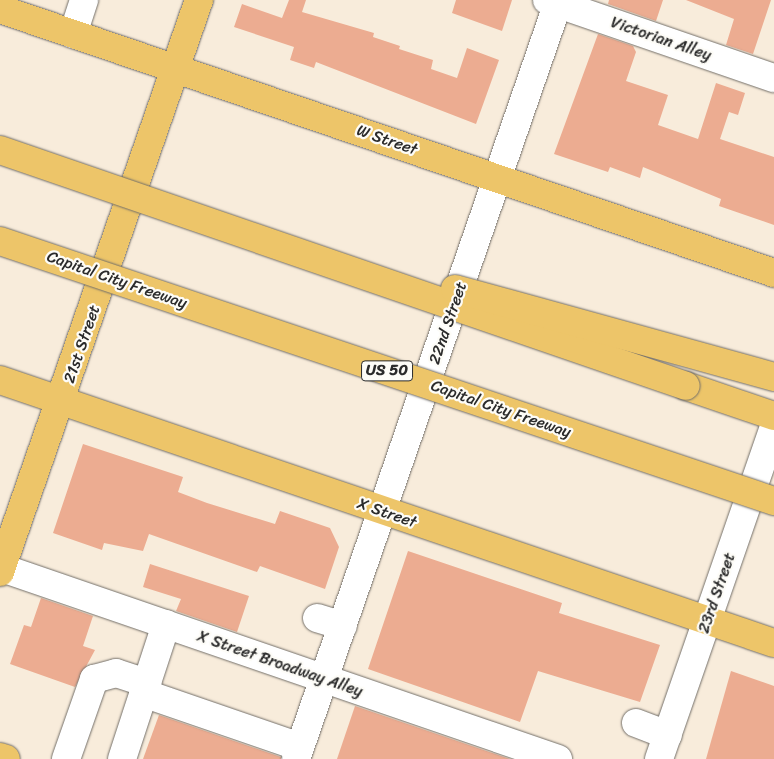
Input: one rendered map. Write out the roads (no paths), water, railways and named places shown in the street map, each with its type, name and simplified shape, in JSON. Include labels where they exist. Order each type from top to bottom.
[{"type":"main road","name":"21st Street","points":[[1,570],[62,401],[199,0]]},
{"type":"main road","name":"W Street","points":[[0,9],[774,273]]},
{"type":"main road","points":[[0,150],[774,416]]},
{"type":"main road","points":[[174,211],[774,377]]},
{"type":"main road","name":"Capital City Freeway","points":[[0,241],[774,501]]},
{"type":"main road","name":"X Street","points":[[0,380],[774,643]]},
{"type":"main road","points":[[686,386],[774,412]]},
{"type":"main road","points":[[0,757],[6,759]]},
{"type":"street","points":[[73,34],[84,0]]},
{"type":"street","name":"Victorian Alley","points":[[555,1],[774,78]]},
{"type":"street","name":"22nd Street","points":[[298,753],[499,178],[555,1]]},
{"type":"street","name":"23rd Street","points":[[664,747],[774,426]]},
{"type":"street","name":"X Street Broadway Alley","points":[[1,570],[166,624],[324,680],[551,750]]},
{"type":"street","points":[[317,618],[343,626]]},
{"type":"street","points":[[122,759],[166,624]]},
{"type":"street","points":[[66,759],[94,679],[116,674],[298,753]]},
{"type":"street","points":[[636,723],[664,747]]}]
